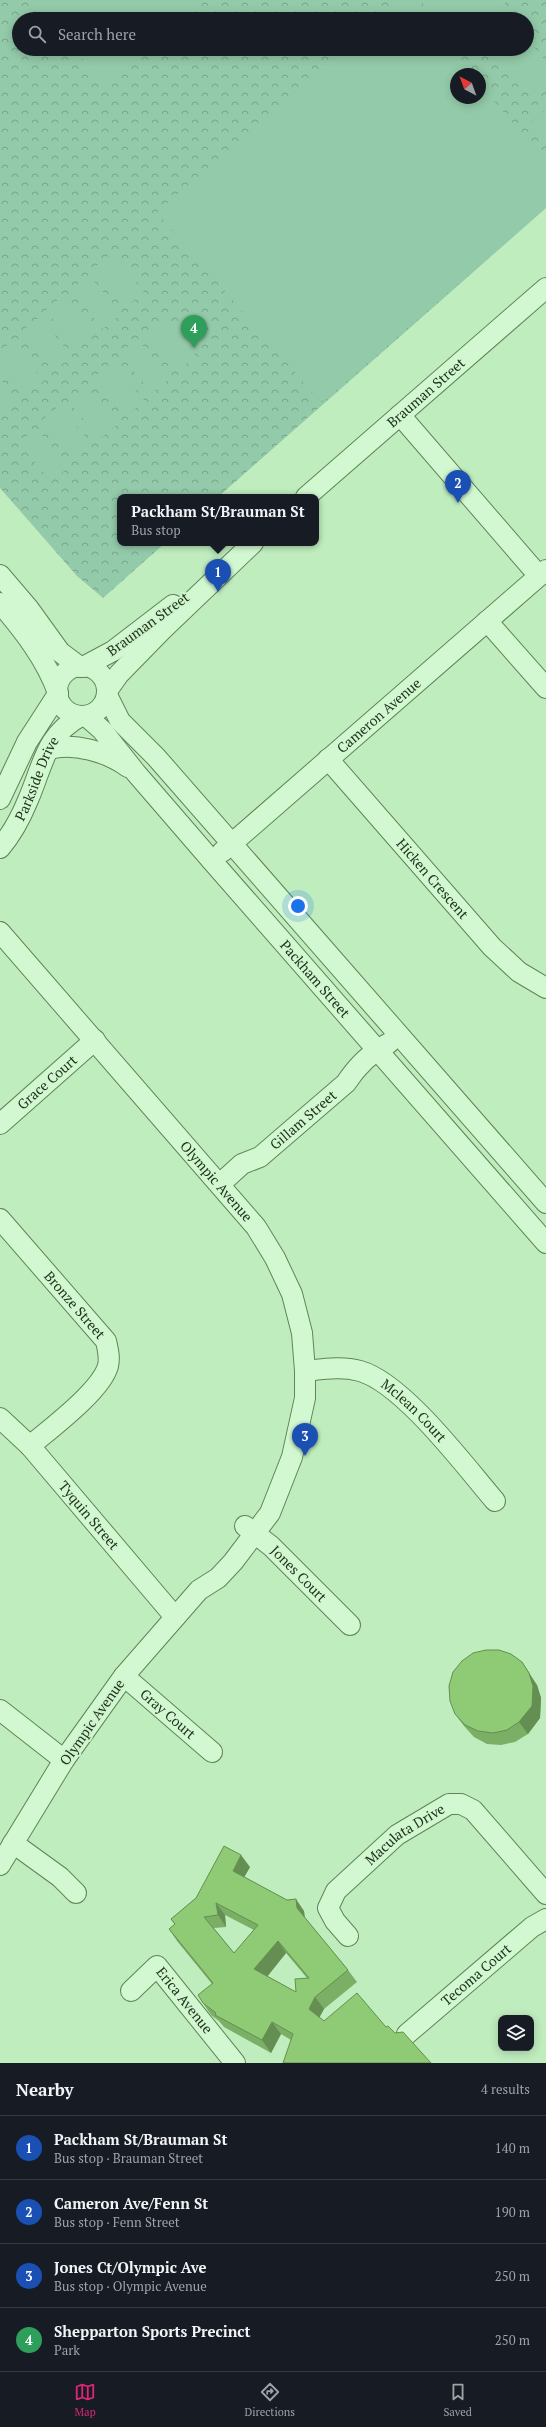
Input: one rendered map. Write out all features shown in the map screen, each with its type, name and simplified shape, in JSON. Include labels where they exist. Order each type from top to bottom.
[{"type":"street","name":"Brauman Street","points":[[309,494],[546,288]]},
{"type":"street","points":[[400,415],[543,573]]},
{"type":"street","name":"Brauman Street","points":[[81,667],[113,651],[161,621],[249,546]]},
{"type":"street","name":"Cameron Avenue","points":[[212,861],[543,573]]},
{"type":"street","points":[[0,575],[29,609],[60,652],[81,667],[94,669],[100,674],[104,680],[107,693],[100,709],[84,716],[65,709],[47,667],[17,624],[0,603]]},
{"type":"street","name":"Brauman Street","points":[[107,693],[161,621]]},
{"type":"street","points":[[487,621],[546,688]]},
{"type":"street","points":[[58,693],[59,683],[64,674],[81,667]]},
{"type":"street","name":"Parkside Drive","points":[[0,799],[26,742],[58,693]]},
{"type":"street","name":"Packham Street","points":[[107,693],[120,721],[156,758],[546,1203]]},
{"type":"street","name":"Parkside Drive","points":[[0,848],[23,812],[49,749],[60,730],[84,716]]},
{"type":"street","name":"Packham Street","points":[[84,716],[102,730],[136,773],[212,861],[546,1242]]},
{"type":"street","points":[[49,749],[65,745],[104,755],[120,761],[136,773]]},
{"type":"street","name":"Hicken Crescent","points":[[328,759],[492,947],[519,972],[546,988]]},
{"type":"street","name":"Olympic Avenue","points":[[0,932],[224,1188],[256,1227],[275,1258],[292,1294],[302,1333],[306,1371],[305,1398],[299,1427],[292,1457],[282,1481],[250,1530],[209,1568],[199,1590],[124,1676],[64,1760],[0,1865]]},
{"type":"street","name":"Gillam Street","points":[[224,1188],[250,1173],[260,1157],[346,1083],[355,1068],[380,1054],[399,1037]]},
{"type":"street","name":"Grace Court","points":[[0,1124],[95,1040]]},
{"type":"street","name":"Bronze Street","points":[[0,1219],[106,1342],[110,1355],[108,1367],[102,1379],[84,1398],[30,1446]]},
{"type":"street","name":"Mclean Court","points":[[306,1371],[334,1367],[361,1371],[386,1383],[404,1397],[495,1501]]},
{"type":"street","name":"Tyquin Street","points":[[0,1418],[30,1446],[175,1617]]},
{"type":"street","name":"Jones Court","points":[[250,1530],[282,1555],[350,1625]]},
{"type":"street","name":"Gray Court","points":[[124,1676],[212,1752]]},
{"type":"street","points":[[0,1710],[64,1760]]},
{"type":"street","name":"Maculata Drive","points":[[348,1936],[335,1922],[328,1908],[336,1892],[390,1840],[449,1804],[461,1804],[473,1810],[546,1894]]},
{"type":"street","points":[[13,1843],[60,1877],[76,1893]]},
{"type":"street","name":"Tecoma Court","points":[[407,2034],[532,1927],[546,1919]]},
{"type":"street","name":"Erica Avenue","points":[[131,1991],[157,1966],[235,2063]]},
{"type":"green space","points":[[0,0],[546,0],[546,208],[221,494],[117,494],[117,546],[162,546],[103,598],[77,576],[0,488]]},
{"type":"green space","points":[[32,0],[191,0],[196,5],[188,12],[42,12]]},
{"type":"green space","points":[[401,0],[406,0],[416,12],[387,12]]},
{"type":"green space","points":[[420,0],[465,0],[476,12],[431,12]]},
{"type":"green space","points":[[476,0],[509,0],[495,12],[486,12]]},
{"type":"green space","points":[[534,47],[546,61],[546,83],[531,96],[496,56],[534,56]]},
{"type":"green space","points":[[80,56],[137,56],[104,84]]},
{"type":"green space","points":[[337,56],[454,56],[465,68],[450,68],[450,104],[486,104],[486,92],[546,161],[546,207],[324,401],[319,400],[157,212]]},
{"type":"green space","points":[[546,109],[546,145],[528,125]]},
{"type":"green space","points":[[112,253],[144,292],[126,307],[94,268]]},
{"type":"green space","points":[[89,275],[121,314],[103,329],[71,290]]},
{"type":"green space","points":[[64,295],[96,334],[78,349],[46,310]]},
{"type":"green space","points":[[39,317],[72,356],[54,371],[21,332]]},
{"type":"green space","points":[[163,317],[196,356],[178,371],[145,332]]},
{"type":"green space","points":[[137,339],[170,378],[152,393],[119,354]]},
{"type":"green space","points":[[11,342],[44,381],[25,396],[0,366],[0,351]]},
{"type":"green space","points":[[112,362],[145,401],[127,415],[94,377]]},
{"type":"green space","points":[[0,379],[18,401],[0,416]]},
{"type":"green space","points":[[86,386],[118,424],[100,439],[68,401]]},
{"type":"green space","points":[[59,406],[92,444],[74,460],[41,421]]},
{"type":"green space","points":[[36,428],[69,467],[51,482],[19,443]]},
{"type":"building","points":[[486,1650],[499,1650],[511,1654],[522,1662],[529,1673],[533,1686],[532,1706],[519,1722],[507,1730],[493,1733],[478,1731],[465,1725],[455,1714],[450,1701],[449,1686],[453,1672],[462,1661],[473,1653]]},
{"type":"building","points":[[224,1846],[241,1855],[233,1871],[287,1900],[296,1899],[297,1908],[348,1970],[315,1997],[309,2009],[324,2021],[357,1993],[386,2027],[388,2026],[395,2033],[403,2032],[431,2063],[283,2063],[293,2034],[272,2022],[262,2040],[215,2015],[216,2013],[203,2003],[198,1995],[213,1983],[169,1929],[175,1924],[171,1919],[196,1898]],"holes":[[[216,1903],[258,1925],[234,1953],[204,1917],[218,1915]],[[278,1941],[309,1978],[295,1979],[296,1992],[254,1969]]]},
{"type":"place","name":"Shepparton Sports Precinct","points":[[194,348]]},
{"type":"place","name":"Cameron Ave/Fenn St","points":[[458,503]]},
{"type":"place","name":"Packham St/Brauman St","points":[[218,592]]},
{"type":"place","name":"Jones Ct/Olympic Ave","points":[[305,1456]]}]
